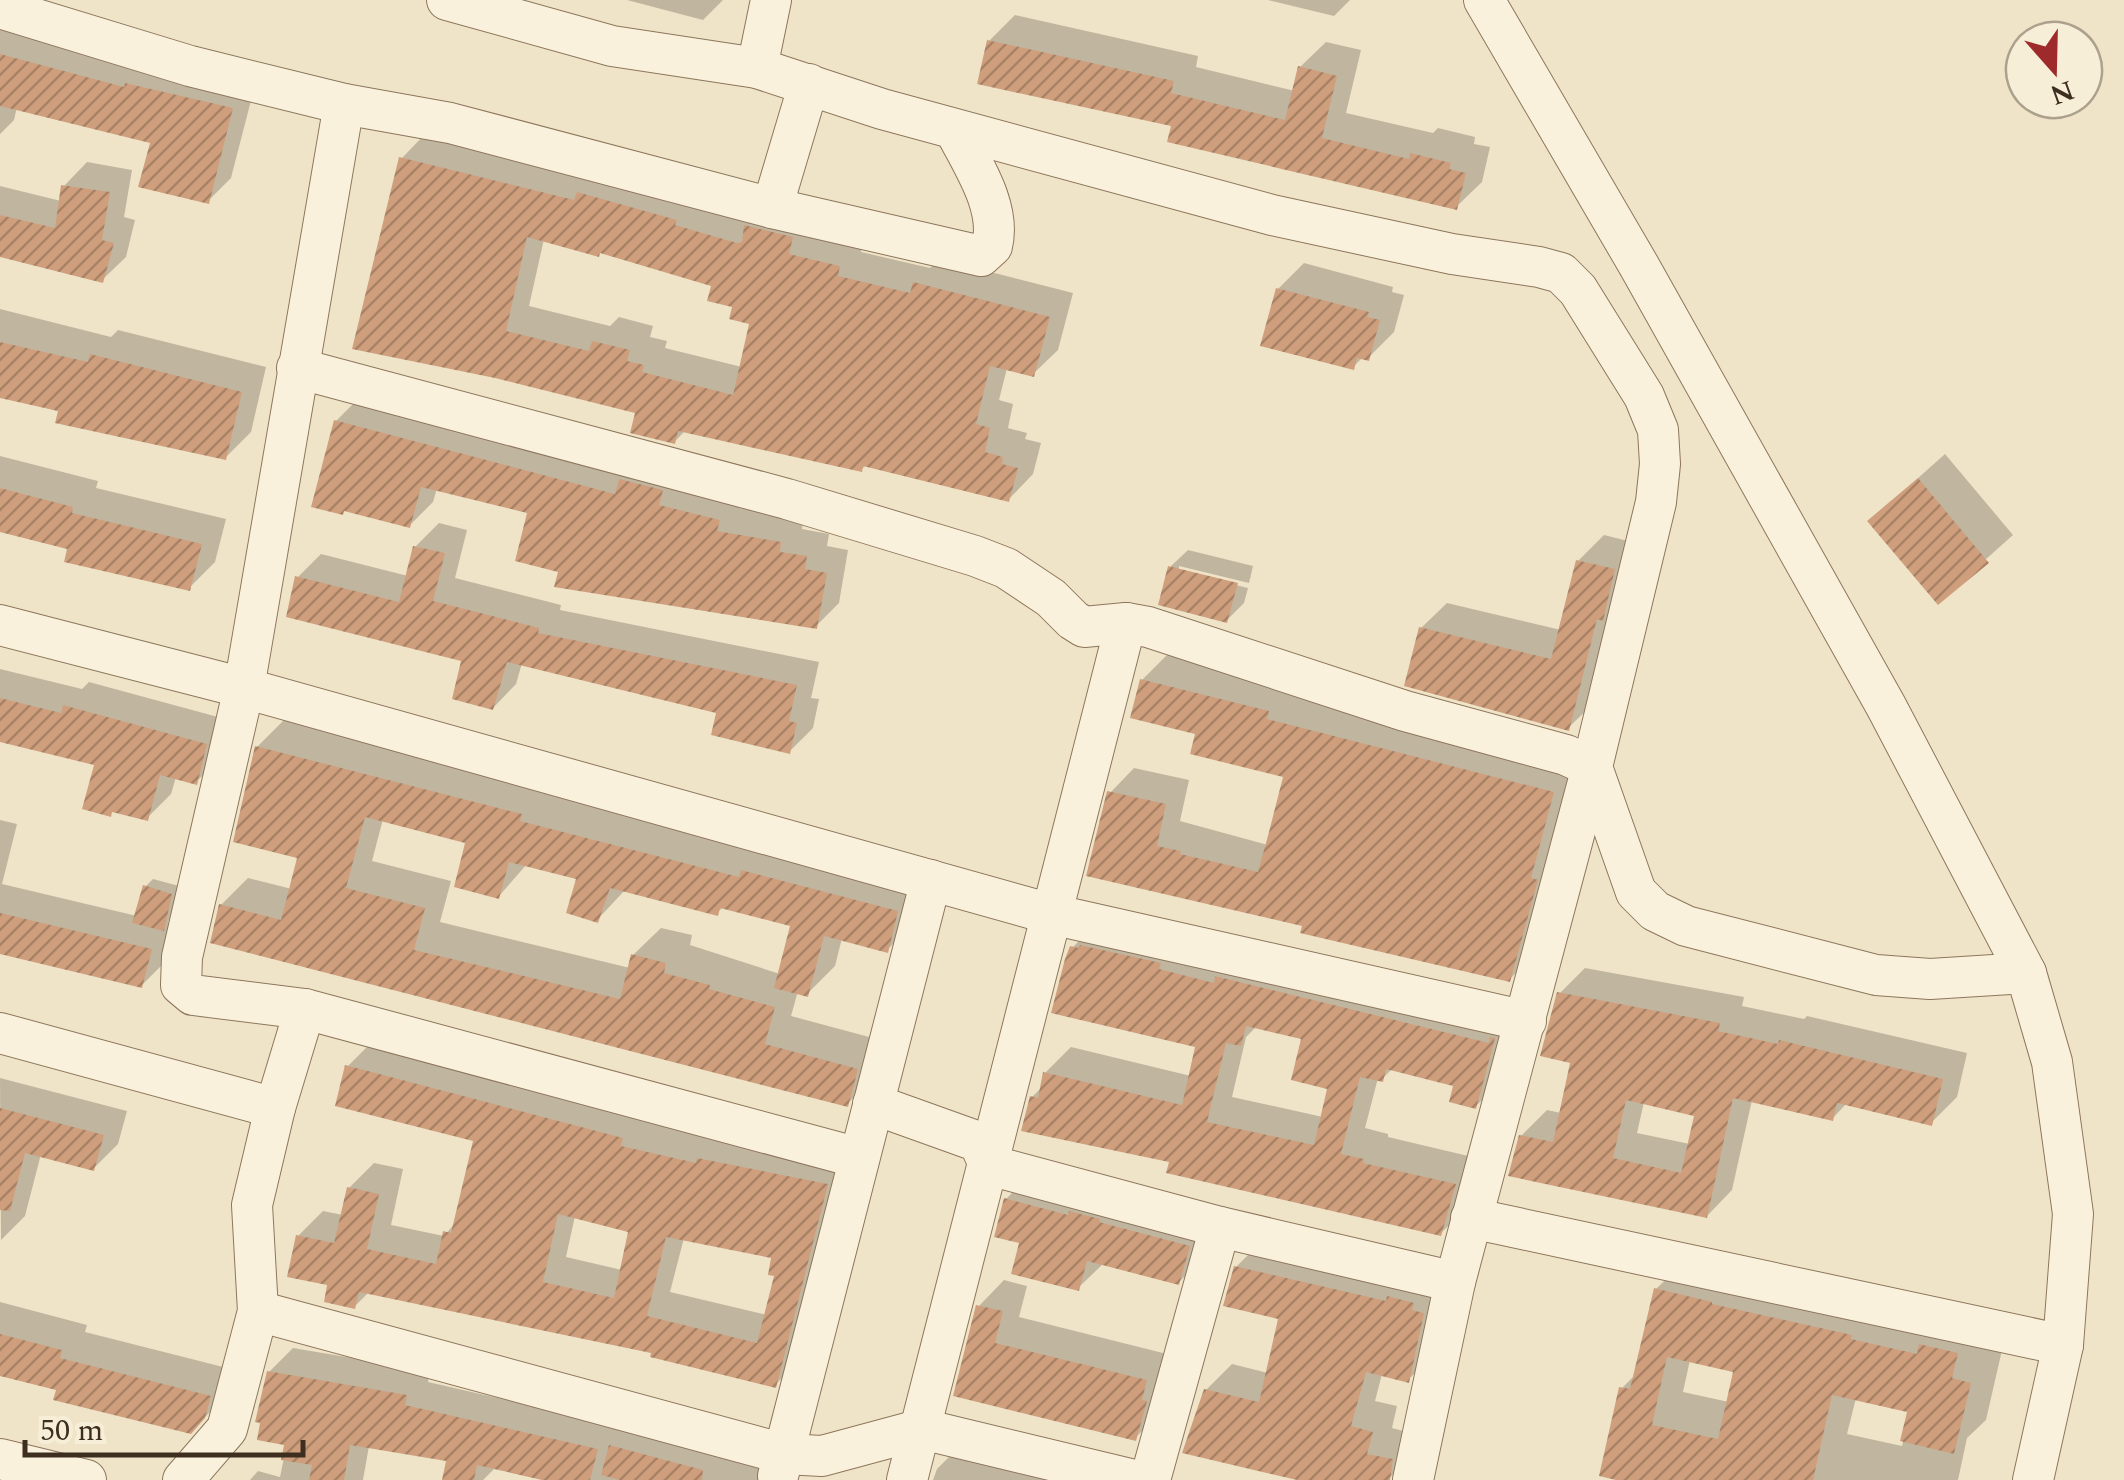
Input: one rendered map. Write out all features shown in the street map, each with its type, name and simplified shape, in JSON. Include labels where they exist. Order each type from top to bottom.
[{"type":"street","points":[[447,0],[612,46],[758,68],[955,130],[1272,215],[1452,254],[1538,266],[1568,279],[1644,396],[1658,430],[1656,502],[1592,767],[1455,1282],[1412,1480]]},
{"type":"street","points":[[758,68],[771,0]]},
{"type":"street","points":[[1484,0],[1638,264],[1886,706],[2026,973],[2052,1062],[2072,1214],[2063,1345],[2032,1480]]},
{"type":"street","points":[[0,8],[190,66],[344,104],[450,123],[772,208],[981,256],[992,246],[994,220],[984,187],[955,130]]},
{"type":"street","points":[[772,208],[809,84]]},
{"type":"street","points":[[344,104],[244,688],[182,957],[181,984],[193,995],[306,1008],[859,1158]]},
{"type":"street","points":[[297,368],[786,499],[937,544],[1006,568],[1052,598],[1078,625],[1126,622],[1235,653],[1405,711],[1566,756],[1592,767],[1636,892],[1656,911],[1704,930],[1876,975],[1930,980],[2026,973]]},
{"type":"street","points":[[906,1480],[1126,622]]},
{"type":"street","points":[[0,625],[244,688],[1050,914],[1526,1021]]},
{"type":"street","points":[[781,1467],[931,880]]},
{"type":"street","points":[[183,1480],[227,1429],[258,1310],[252,1205],[275,1108],[306,1008]]},
{"type":"street","points":[[0,1033],[275,1108]]},
{"type":"street","points":[[873,1104],[978,1142],[988,1166]]},
{"type":"street","points":[[988,1166],[1220,1227],[1455,1282]]},
{"type":"street","points":[[1471,1218],[2063,1345]]},
{"type":"street","points":[[1150,1480],[1220,1227]]},
{"type":"street","points":[[258,1310],[781,1467],[922,1429],[1134,1480]]},
{"type":"street","points":[[0,1459],[86,1480]]},
{"type":"building","points":[[987,40],[1174,81],[1171,93],[1285,120],[1298,66],[1337,76],[1322,138],[1409,159],[1410,153],[1451,163],[1449,169],[1466,173],[1457,210],[1167,142],[1171,126],[977,84]]},
{"type":"building","points":[[0,54],[124,87],[125,83],[233,108],[209,204],[138,187],[150,143],[0,106]]},
{"type":"building","points":[[399,157],[574,200],[577,192],[677,220],[675,225],[737,243],[742,242],[744,225],[793,237],[789,254],[840,266],[838,276],[910,293],[913,282],[1050,317],[1034,377],[990,366],[976,424],[990,428],[985,452],[1003,457],[1002,464],[1018,468],[1009,502],[863,466],[862,472],[678,431],[675,444],[630,433],[635,413],[495,378],[352,349]],"holes":[[[527,237],[599,257],[600,253],[711,286],[707,301],[732,307],[729,319],[749,324],[733,395],[642,372],[644,365],[627,361],[630,350],[592,341],[589,351],[506,331]]]},
{"type":"building","points":[[61,185],[110,192],[102,240],[114,243],[103,283],[0,257],[0,215],[55,228]]},
{"type":"building","points":[[1276,288],[1369,312],[1367,317],[1380,320],[1369,361],[1357,358],[1354,370],[1260,346]]},
{"type":"building","points":[[0,342],[88,362],[90,354],[242,392],[226,460],[55,423],[58,411],[0,398]]},
{"type":"building","points":[[334,420],[615,494],[619,479],[663,490],[659,505],[720,520],[717,531],[781,542],[780,552],[807,556],[805,569],[827,573],[817,629],[554,587],[558,572],[515,561],[527,513],[421,487],[410,528],[311,507]]},
{"type":"building","points":[[1918,478],[1989,563],[1938,605],[1867,521]]},
{"type":"building","points":[[0,488],[73,507],[72,513],[202,544],[190,591],[64,562],[67,549],[0,532]]},
{"type":"building","points":[[413,546],[445,553],[433,601],[539,628],[538,633],[797,685],[789,721],[797,723],[790,754],[711,735],[716,713],[507,662],[493,710],[452,699],[461,661],[286,617],[295,576],[399,602]]},
{"type":"building","points":[[1576,560],[1615,569],[1603,621],[1597,619],[1569,731],[1404,686],[1419,627],[1551,659]]},
{"type":"building","points":[[1168,566],[1238,583],[1227,623],[1158,605]]},
{"type":"building","points":[[1140,679],[1269,711],[1267,719],[1554,792],[1531,878],[1538,880],[1510,982],[1300,933],[1302,926],[1086,876],[1107,791],[1166,804],[1157,846],[1181,851],[1180,854],[1258,872],[1269,832],[1283,777],[1190,754],[1195,734],[1130,718]]},
{"type":"building","points":[[0,698],[61,713],[63,705],[207,744],[197,785],[160,775],[148,821],[82,809],[94,765],[0,742]]},
{"type":"building","points":[[255,746],[522,814],[520,821],[739,877],[741,870],[898,911],[888,953],[824,936],[808,997],[774,988],[790,926],[720,908],[718,916],[610,888],[598,923],[566,913],[576,879],[509,862],[499,899],[454,887],[465,843],[365,817],[346,888],[425,908],[414,950],[620,999],[631,954],[666,963],[664,973],[775,1007],[765,1044],[858,1069],[848,1107],[210,943],[219,904],[281,920],[297,858],[233,842]]},
{"type":"building","points":[[143,885],[172,894],[164,931],[132,923]]},
{"type":"building","points":[[0,913],[152,949],[142,988],[0,954]]},
{"type":"building","points":[[1080,945],[1161,963],[1159,969],[1214,983],[1215,976],[1489,1043],[1490,1037],[1495,1038],[1476,1109],[1449,1102],[1453,1086],[1386,1069],[1383,1082],[1360,1077],[1341,1154],[1364,1159],[1363,1163],[1456,1184],[1441,1236],[1166,1173],[1169,1162],[1021,1131],[1030,1096],[1038,1098],[1043,1072],[1182,1105],[1195,1047],[1051,1013],[1070,946]],"holes":[[[1246,1026],[1301,1039],[1291,1080],[1327,1089],[1314,1145],[1207,1122],[1226,1043],[1241,1046]]]},
{"type":"building","points":[[1557,992],[1720,1023],[1718,1031],[1778,1044],[1779,1040],[1943,1079],[1932,1126],[1837,1103],[1833,1121],[1733,1098],[1707,1218],[1508,1176],[1519,1135],[1553,1142],[1570,1063],[1540,1056]],"holes":[[[1626,1100],[1694,1116],[1681,1173],[1613,1158]]]},
{"type":"building","points":[[345,1065],[623,1138],[621,1146],[696,1163],[697,1158],[828,1184],[776,1388],[650,1357],[651,1353],[359,1292],[355,1309],[324,1302],[327,1285],[287,1277],[296,1235],[334,1243],[347,1187],[379,1194],[367,1249],[436,1264],[443,1231],[451,1233],[473,1141],[335,1106]],"holes":[[[558,1214],[628,1232],[614,1298],[543,1282]],[[666,1237],[771,1258],[768,1275],[774,1276],[757,1343],[647,1316]]]},
{"type":"building","points":[[0,1108],[104,1135],[94,1171],[25,1153],[10,1211],[0,1210]]},
{"type":"building","points":[[1004,1198],[1100,1219],[1099,1222],[1190,1246],[1179,1285],[1087,1261],[1079,1291],[1011,1274],[1019,1243],[994,1237]]},
{"type":"building","points":[[1234,1266],[1386,1301],[1387,1296],[1414,1303],[1412,1310],[1424,1313],[1409,1383],[1366,1372],[1351,1426],[1373,1432],[1367,1454],[1393,1459],[1390,1480],[1297,1480],[1182,1453],[1204,1389],[1259,1402],[1278,1319],[1223,1306]]},
{"type":"building","points":[[1654,1288],[1917,1354],[1919,1344],[1958,1353],[1952,1378],[1971,1383],[1954,1454],[1900,1441],[1907,1412],[1832,1395],[1813,1480],[1616,1480],[1599,1476],[1619,1387],[1630,1389]],"holes":[[[1667,1357],[1733,1372],[1718,1439],[1652,1425]]]},
{"type":"building","points":[[976,1305],[1003,1311],[995,1343],[1147,1380],[1142,1400],[1147,1401],[1136,1441],[953,1396]]},
{"type":"building","points":[[0,1334],[62,1350],[60,1358],[211,1396],[205,1418],[191,1434],[53,1400],[56,1390],[0,1376]]},
{"type":"building","points":[[267,1371],[407,1395],[405,1405],[598,1449],[590,1480],[542,1480],[477,1465],[474,1480],[442,1480],[446,1461],[350,1445],[344,1480],[309,1480],[312,1465],[281,1460],[284,1445],[257,1440],[260,1423],[255,1422]]},
{"type":"building","points":[[609,1445],[703,1470],[702,1480],[620,1480],[601,1475]]}]
